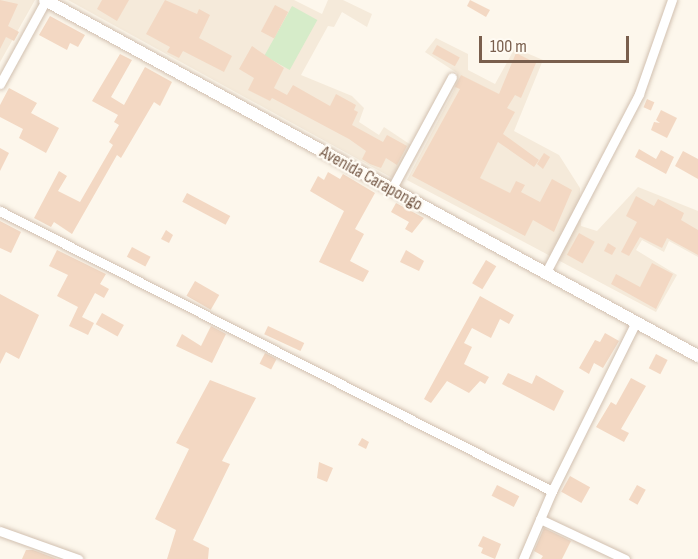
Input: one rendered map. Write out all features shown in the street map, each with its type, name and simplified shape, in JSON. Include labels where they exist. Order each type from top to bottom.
[{"type":"street","points":[[0,84],[46,0]]},
{"type":"street","name":"Avenida Carapongo","points":[[46,0],[698,356]]},
{"type":"street","points":[[545,274],[639,94],[672,0]]},
{"type":"street","points":[[391,190],[452,77]]},
{"type":"street","points":[[0,211],[552,491]]},
{"type":"street","points":[[523,559],[552,491],[636,322]]},
{"type":"street","points":[[540,519],[625,559]]},
{"type":"street","points":[[0,531],[78,559]]},
{"type":"shaded area","points":[[0,0],[35,0],[0,62]]},
{"type":"shaded area","points":[[68,0],[294,0],[322,14],[328,0],[343,0],[372,14],[367,27],[342,12],[334,27],[328,26],[301,75],[352,96],[364,108],[359,122],[379,135],[384,127],[417,149],[396,180]]},
{"type":"shaded area","points":[[436,38],[468,54],[468,70],[495,84],[515,48],[543,60],[514,131],[559,155],[580,188],[581,226],[597,231],[638,187],[698,211],[698,257],[669,241],[664,252],[642,240],[636,250],[677,275],[656,312],[407,180],[454,90],[457,73],[425,52]]},
{"type":"green space","points":[[292,6],[317,20],[290,70],[264,56]]},
{"type":"building","points":[[0,0],[18,4],[8,26],[19,32],[14,41],[6,37],[0,49]]},
{"type":"building","points":[[102,0],[129,0],[117,21],[97,9]]},
{"type":"building","points":[[165,0],[197,14],[199,9],[210,15],[199,38],[232,56],[224,72],[183,51],[179,58],[167,52],[170,47],[146,34]]},
{"type":"building","points":[[470,0],[490,10],[486,17],[467,6]]},
{"type":"building","points":[[275,5],[288,12],[274,39],[261,31]]},
{"type":"building","points":[[50,16],[85,35],[78,47],[70,43],[67,50],[39,35]]},
{"type":"building","points":[[437,45],[460,58],[455,66],[432,54]]},
{"type":"building","points":[[252,46],[284,68],[274,88],[287,95],[293,85],[330,106],[336,94],[356,105],[354,110],[358,112],[352,125],[383,142],[387,135],[407,146],[397,165],[386,158],[381,168],[370,164],[362,159],[366,151],[349,139],[272,98],[270,101],[248,90],[254,78],[239,69]]},
{"type":"building","points":[[516,53],[536,63],[521,98],[515,95],[507,108],[515,112],[503,134],[539,160],[534,167],[498,142],[480,178],[510,193],[516,181],[525,185],[521,192],[540,202],[552,179],[572,190],[554,232],[533,220],[525,236],[412,176],[460,89],[455,87],[461,75],[499,94]]},
{"type":"building","points":[[120,54],[132,60],[111,97],[124,105],[145,67],[172,82],[160,106],[154,102],[121,158],[117,155],[72,234],[54,222],[51,227],[34,218],[59,171],[67,176],[58,191],[80,202],[113,145],[109,142],[119,125],[114,122],[118,115],[92,101]]},
{"type":"building","points":[[9,88],[37,103],[31,113],[59,128],[46,153],[19,138],[23,129],[0,117],[0,105]]},
{"type":"building","points":[[647,99],[654,102],[651,110],[643,107]]},
{"type":"building","points":[[661,110],[677,118],[667,138],[651,130],[654,122],[660,123],[656,120]]},
{"type":"building","points":[[0,148],[9,153],[0,171]]},
{"type":"building","points":[[639,149],[656,159],[661,150],[674,157],[666,174],[635,157]]},
{"type":"building","points":[[683,151],[698,159],[698,179],[675,166]]},
{"type":"building","points":[[544,153],[550,157],[543,169],[537,164]]},
{"type":"building","points":[[328,172],[340,179],[343,174],[375,193],[355,229],[364,234],[350,261],[369,271],[363,282],[319,262],[344,211],[310,191],[318,176],[324,180]]},
{"type":"building","points":[[187,193],[230,216],[226,225],[182,202]]},
{"type":"building","points":[[636,196],[654,206],[658,199],[684,213],[681,220],[698,230],[698,255],[667,238],[662,248],[640,237],[629,256],[621,252],[637,222],[626,216]]},
{"type":"building","points":[[396,203],[424,218],[412,233],[405,229],[409,222],[391,212]]},
{"type":"building","points":[[0,221],[21,232],[11,253],[0,248]]},
{"type":"building","points":[[166,230],[173,235],[169,243],[161,239]]},
{"type":"building","points":[[579,233],[595,242],[583,264],[567,255]]},
{"type":"building","points":[[608,243],[616,248],[612,255],[604,251]]},
{"type":"building","points":[[132,247],[151,257],[145,267],[127,257]]},
{"type":"building","points":[[57,250],[106,274],[100,284],[109,289],[104,298],[95,293],[82,317],[94,323],[88,335],[69,326],[78,307],[57,296],[68,275],[49,266]]},
{"type":"building","points":[[406,250],[424,261],[419,271],[400,262]]},
{"type":"building","points":[[486,260],[496,266],[482,289],[472,283]]},
{"type":"building","points":[[652,263],[673,274],[656,309],[611,284],[616,274],[640,287]]},
{"type":"building","points":[[195,281],[219,295],[211,310],[186,296]]},
{"type":"building","points":[[0,294],[39,315],[19,359],[6,352],[0,364]]},
{"type":"building","points":[[480,296],[514,315],[509,324],[500,319],[491,338],[472,328],[464,343],[472,347],[464,364],[489,377],[485,384],[480,381],[469,393],[447,381],[431,403],[424,399]]},
{"type":"building","points":[[102,313],[124,325],[118,336],[96,324]]},
{"type":"building","points":[[211,326],[226,334],[212,363],[176,346],[182,334],[201,346]]},
{"type":"building","points":[[268,326],[304,343],[300,351],[264,334]]},
{"type":"building","points":[[605,333],[619,341],[603,368],[594,363],[589,374],[579,368],[595,340],[600,342]]},
{"type":"building","points":[[265,353],[277,359],[271,370],[260,364]]},
{"type":"building","points":[[656,354],[668,360],[660,374],[649,368]]},
{"type":"building","points":[[508,373],[532,384],[536,375],[564,391],[554,411],[502,384]]},
{"type":"building","points":[[631,378],[646,386],[621,429],[629,433],[624,442],[596,427],[611,402],[616,405]]},
{"type":"building","points":[[210,380],[256,398],[222,461],[230,464],[193,540],[209,548],[208,559],[167,559],[176,530],[155,519],[189,449],[176,443]]},
{"type":"building","points":[[362,438],[369,442],[366,449],[358,445]]},
{"type":"building","points":[[319,462],[333,468],[327,482],[317,478]]},
{"type":"building","points":[[570,476],[590,487],[581,503],[561,492]]},
{"type":"building","points":[[497,485],[519,496],[514,507],[492,496]]},
{"type":"building","points":[[637,485],[646,490],[638,505],[629,500]]},
{"type":"building","points":[[544,528],[571,541],[562,559],[541,559],[543,556],[534,551]]},
{"type":"building","points":[[483,536],[501,544],[495,559],[481,553],[483,548],[478,546]]},
{"type":"building","points":[[26,550],[33,550],[57,559],[22,559]]}]
